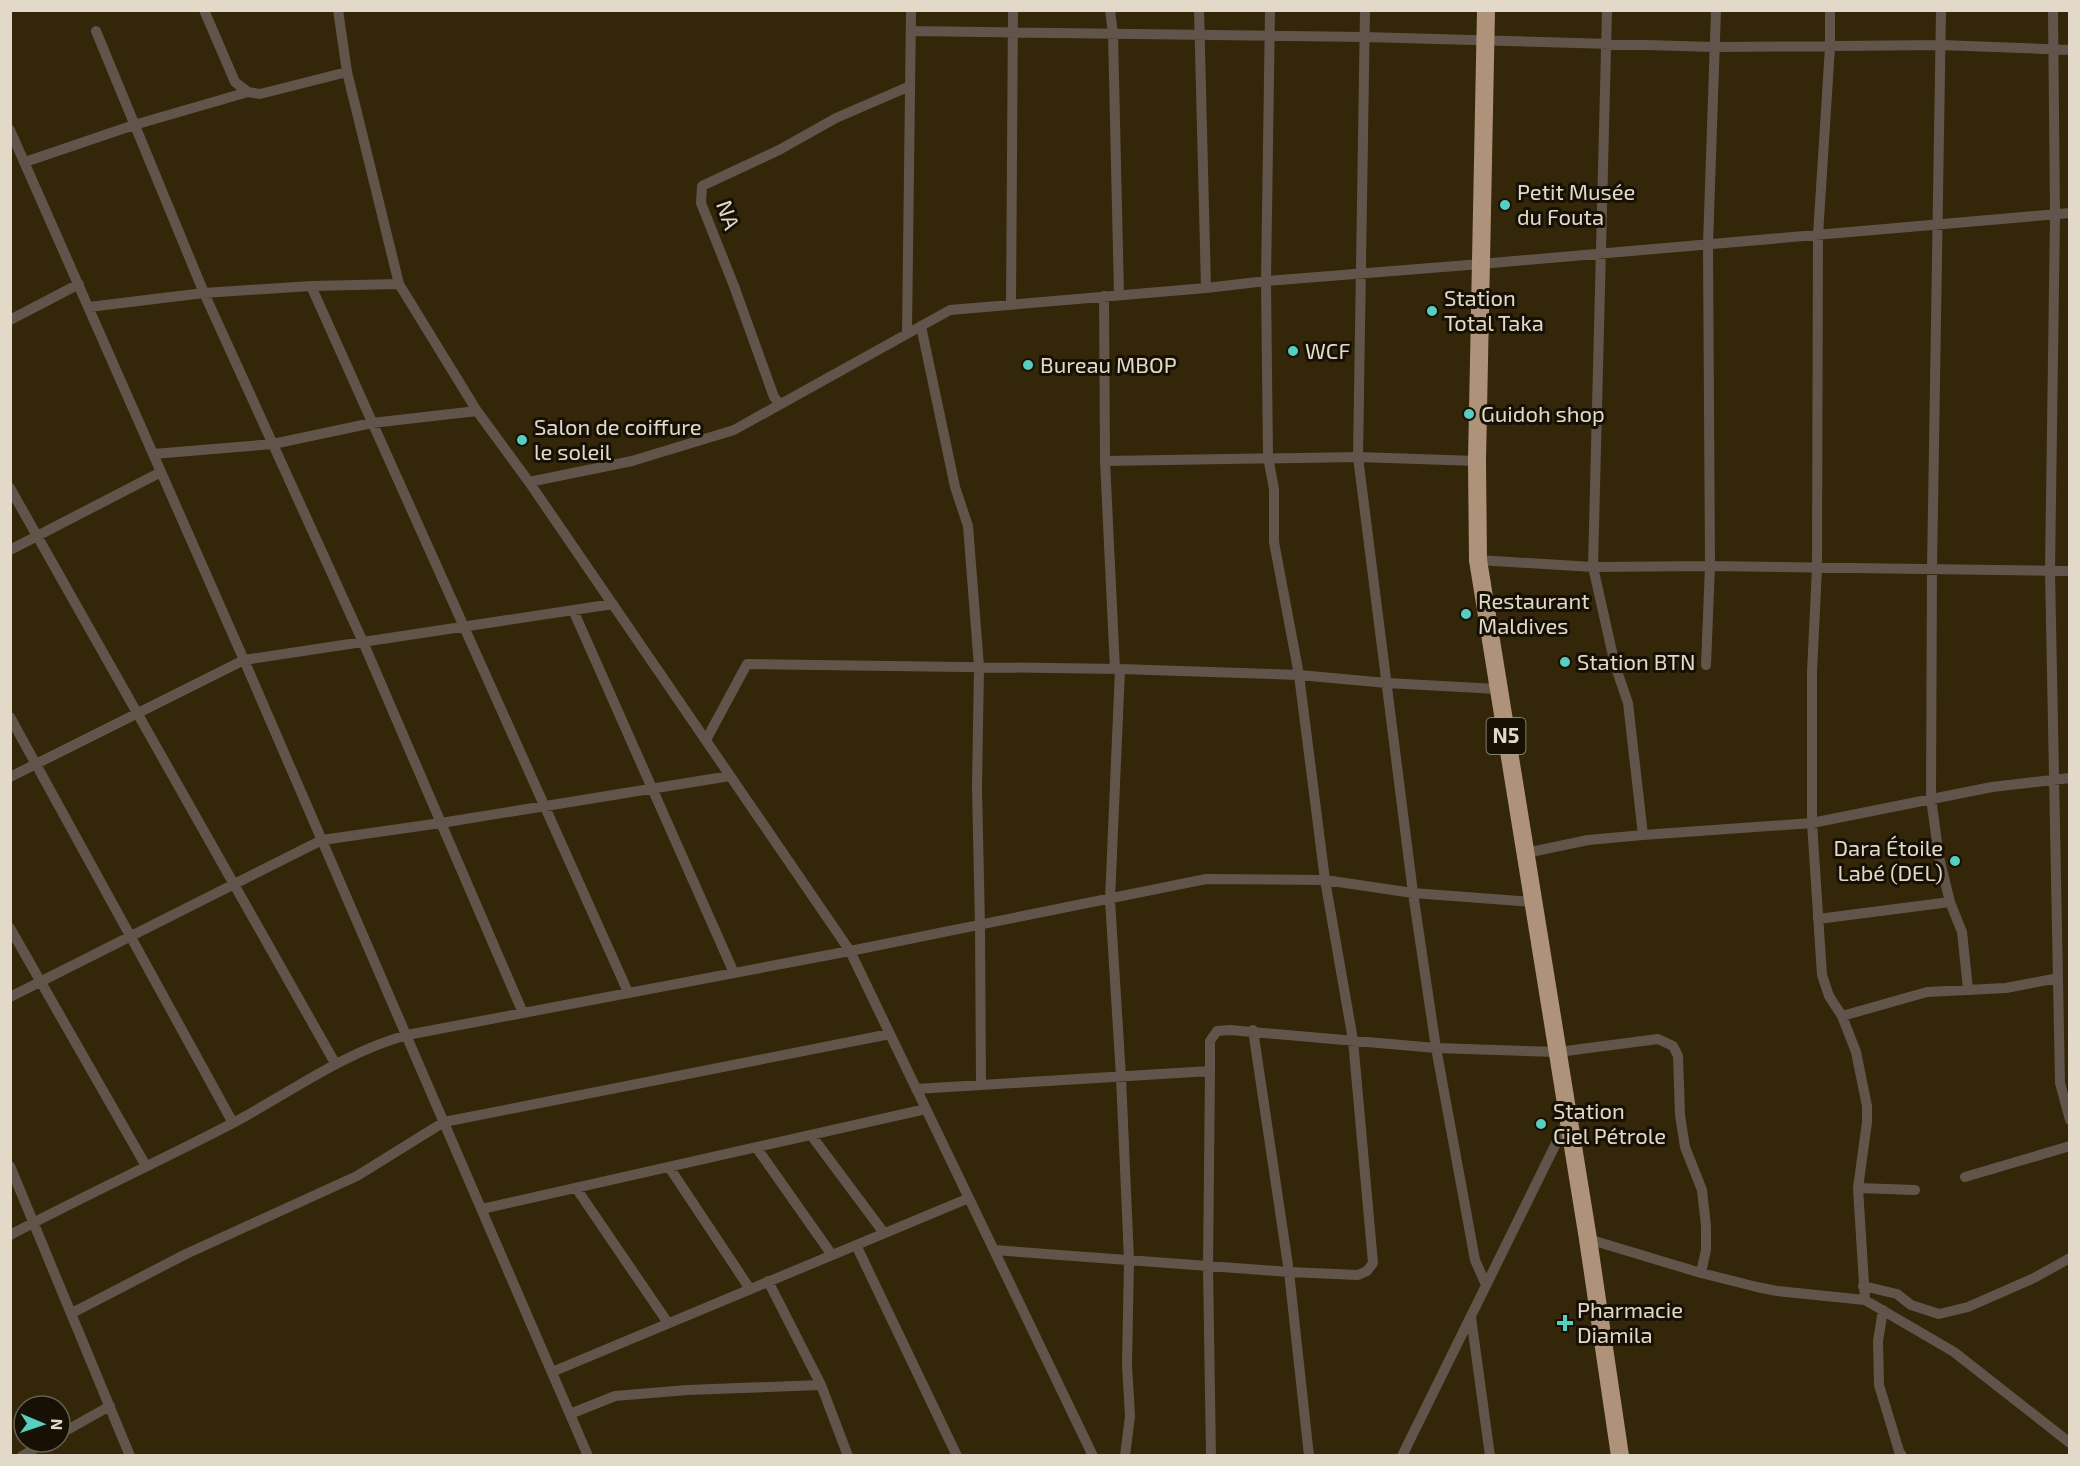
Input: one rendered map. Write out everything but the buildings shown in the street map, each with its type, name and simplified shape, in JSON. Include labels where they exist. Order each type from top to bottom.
[{"type":"highway","name":"N5","points":[[1486,10],[1477,461],[1478,560],[1497,689],[1526,853],[1588,1239],[1620,1455]]},
{"type":"street","points":[[204,10],[235,82],[248,92]]},
{"type":"street","points":[[338,10],[347,72],[399,284],[477,411],[529,482],[850,951],[1093,1455]]},
{"type":"street","points":[[907,333],[911,10]]},
{"type":"street","points":[[1011,304],[1013,10]]},
{"type":"street","points":[[1110,10],[1113,34],[1119,295]]},
{"type":"street","points":[[1199,10],[1206,288]]},
{"type":"street","points":[[994,1250],[1358,1275],[1367,1271],[1372,1263],[1353,1040],[1325,880],[1299,675],[1274,542],[1274,489],[1268,457],[1266,281],[1270,10]]},
{"type":"street","points":[[1365,10],[1358,457],[1413,893],[1436,1048],[1475,1260],[1486,1285]]},
{"type":"street","points":[[1607,10],[1593,567],[1615,665],[1628,703],[1643,835]]},
{"type":"street","points":[[1706,665],[1710,566],[1708,244],[1716,10]]},
{"type":"street","points":[[1830,10],[1830,47],[1818,235],[1817,568],[1812,672],[1812,823],[1821,975],[1829,996],[1842,1016],[1856,1052],[1867,1106],[1858,1188],[1865,1300]]},
{"type":"street","points":[[1941,10],[1932,569],[1931,798],[1939,857],[1950,902],[1962,932],[1968,989]]},
{"type":"street","points":[[2053,10],[2055,215],[2050,571],[2053,780],[2060,1083],[2070,1120]]},
{"type":"street","points":[[96,31],[204,293],[363,642],[523,1013]]},
{"type":"street","points":[[911,31],[1364,37],[1715,47],[1941,45],[2070,50]]},
{"type":"street","points":[[25,162],[134,125],[248,92],[260,94],[347,72]]},
{"type":"street","name":"NA","points":[[780,404],[774,398],[701,203],[702,186],[779,150],[837,118],[910,86]]},
{"type":"street","points":[[10,130],[244,660],[588,1455]]},
{"type":"street","points":[[529,482],[632,461],[734,430],[950,310],[2070,213]]},
{"type":"street","points":[[10,320],[79,284]]},
{"type":"street","points":[[89,307],[204,293],[310,286],[399,284]]},
{"type":"street","points":[[310,286],[628,992]]},
{"type":"street","points":[[1104,297],[1106,461],[1118,669],[1110,900],[1129,1260],[1130,1416],[1125,1455]]},
{"type":"street","points":[[921,326],[955,488],[968,526],[979,667],[977,787],[981,1085]]},
{"type":"street","points":[[153,454],[273,444],[372,423],[477,411]]},
{"type":"street","points":[[1106,461],[1358,457],[1477,461]]},
{"type":"street","points":[[10,550],[161,472]]},
{"type":"street","points":[[10,488],[335,1063]]},
{"type":"street","points":[[1478,560],[1593,567],[1710,566],[2070,571]]},
{"type":"street","points":[[10,777],[244,660],[613,604]]},
{"type":"street","points":[[573,610],[734,973]]},
{"type":"street","points":[[706,740],[747,664],[1118,669],[1299,675],[1386,683],[1497,689]]},
{"type":"street","points":[[10,717],[233,1123]]},
{"type":"street","points":[[10,997],[322,840],[730,776]]},
{"type":"street","points":[[1526,853],[1588,840],[1812,823],[1992,787],[2070,778]]},
{"type":"street","points":[[10,1235],[233,1123],[335,1063],[386,1041],[407,1035],[980,926],[1206,879],[1325,880],[1413,893],[1534,902]]},
{"type":"street","points":[[1818,919],[1950,902]]},
{"type":"street","points":[[10,928],[146,1166]]},
{"type":"street","points":[[1842,1016],[1927,992],[2006,988],[2058,978]]},
{"type":"street","points":[[1253,1030],[1289,1272],[1309,1455]]},
{"type":"street","points":[[1211,1455],[1208,1266],[1210,1041],[1217,1031],[1253,1030],[1436,1048],[1558,1052],[1658,1039],[1672,1046],[1678,1056],[1680,1115],[1685,1147],[1701,1190],[1705,1217],[1706,1250],[1701,1273]]},
{"type":"street","points":[[72,1313],[186,1254],[357,1176],[444,1122],[890,1034]]},
{"type":"street","points":[[916,1089],[1210,1071]]},
{"type":"street","points":[[482,1209],[926,1109]]},
{"type":"street","points":[[1402,1455],[1568,1119]]},
{"type":"street","points":[[811,1135],[885,1233]]},
{"type":"street","points":[[1965,1177],[2070,1146]]},
{"type":"street","points":[[756,1147],[832,1255]]},
{"type":"street","points":[[10,1166],[130,1455]]},
{"type":"street","points":[[669,1167],[750,1289]]},
{"type":"street","points":[[576,1188],[668,1323]]},
{"type":"street","points":[[1858,1188],[1915,1190]]},
{"type":"street","points":[[552,1371],[969,1198]]},
{"type":"street","points":[[1588,1239],[1701,1273],[1778,1291],[1865,1300],[1954,1352],[2070,1443]]},
{"type":"street","points":[[856,1245],[957,1455]]},
{"type":"street","points":[[1863,1286],[1897,1294],[1911,1305],[1939,1314],[1968,1307],[2034,1278],[2070,1258]]},
{"type":"street","points":[[768,1281],[821,1385],[848,1455]]},
{"type":"street","points":[[1882,1310],[1878,1341],[1879,1385],[1902,1455]]},
{"type":"street","points":[[1471,1316],[1490,1455]]},
{"type":"street","points":[[570,1414],[615,1396],[687,1390],[821,1385]]},
{"type":"street","points":[[72,1427],[110,1406]]},
{"type":"place","name":"Petit Musée du Fouta","points":[[1505,205]]},
{"type":"place","name":"Station Total Taka","points":[[1432,311]]},
{"type":"place","name":"WCF","points":[[1293,351]]},
{"type":"place","name":"Bureau MBOP","points":[[1028,365]]},
{"type":"place","name":"Guidoh shop","points":[[1469,414]]},
{"type":"place","name":"Salon de coiffure le soleil","points":[[522,440]]},
{"type":"place","name":"Restaurant Maldives","points":[[1466,614]]},
{"type":"place","name":"Station BTN","points":[[1565,662]]},
{"type":"place","name":"Dara Étoile Labé (DEL)","points":[[1955,861]]},
{"type":"place","name":"Station Ciel Pétrole","points":[[1541,1124]]},
{"type":"place","name":"Pharmacie Diamila","points":[[1565,1323]]}]
